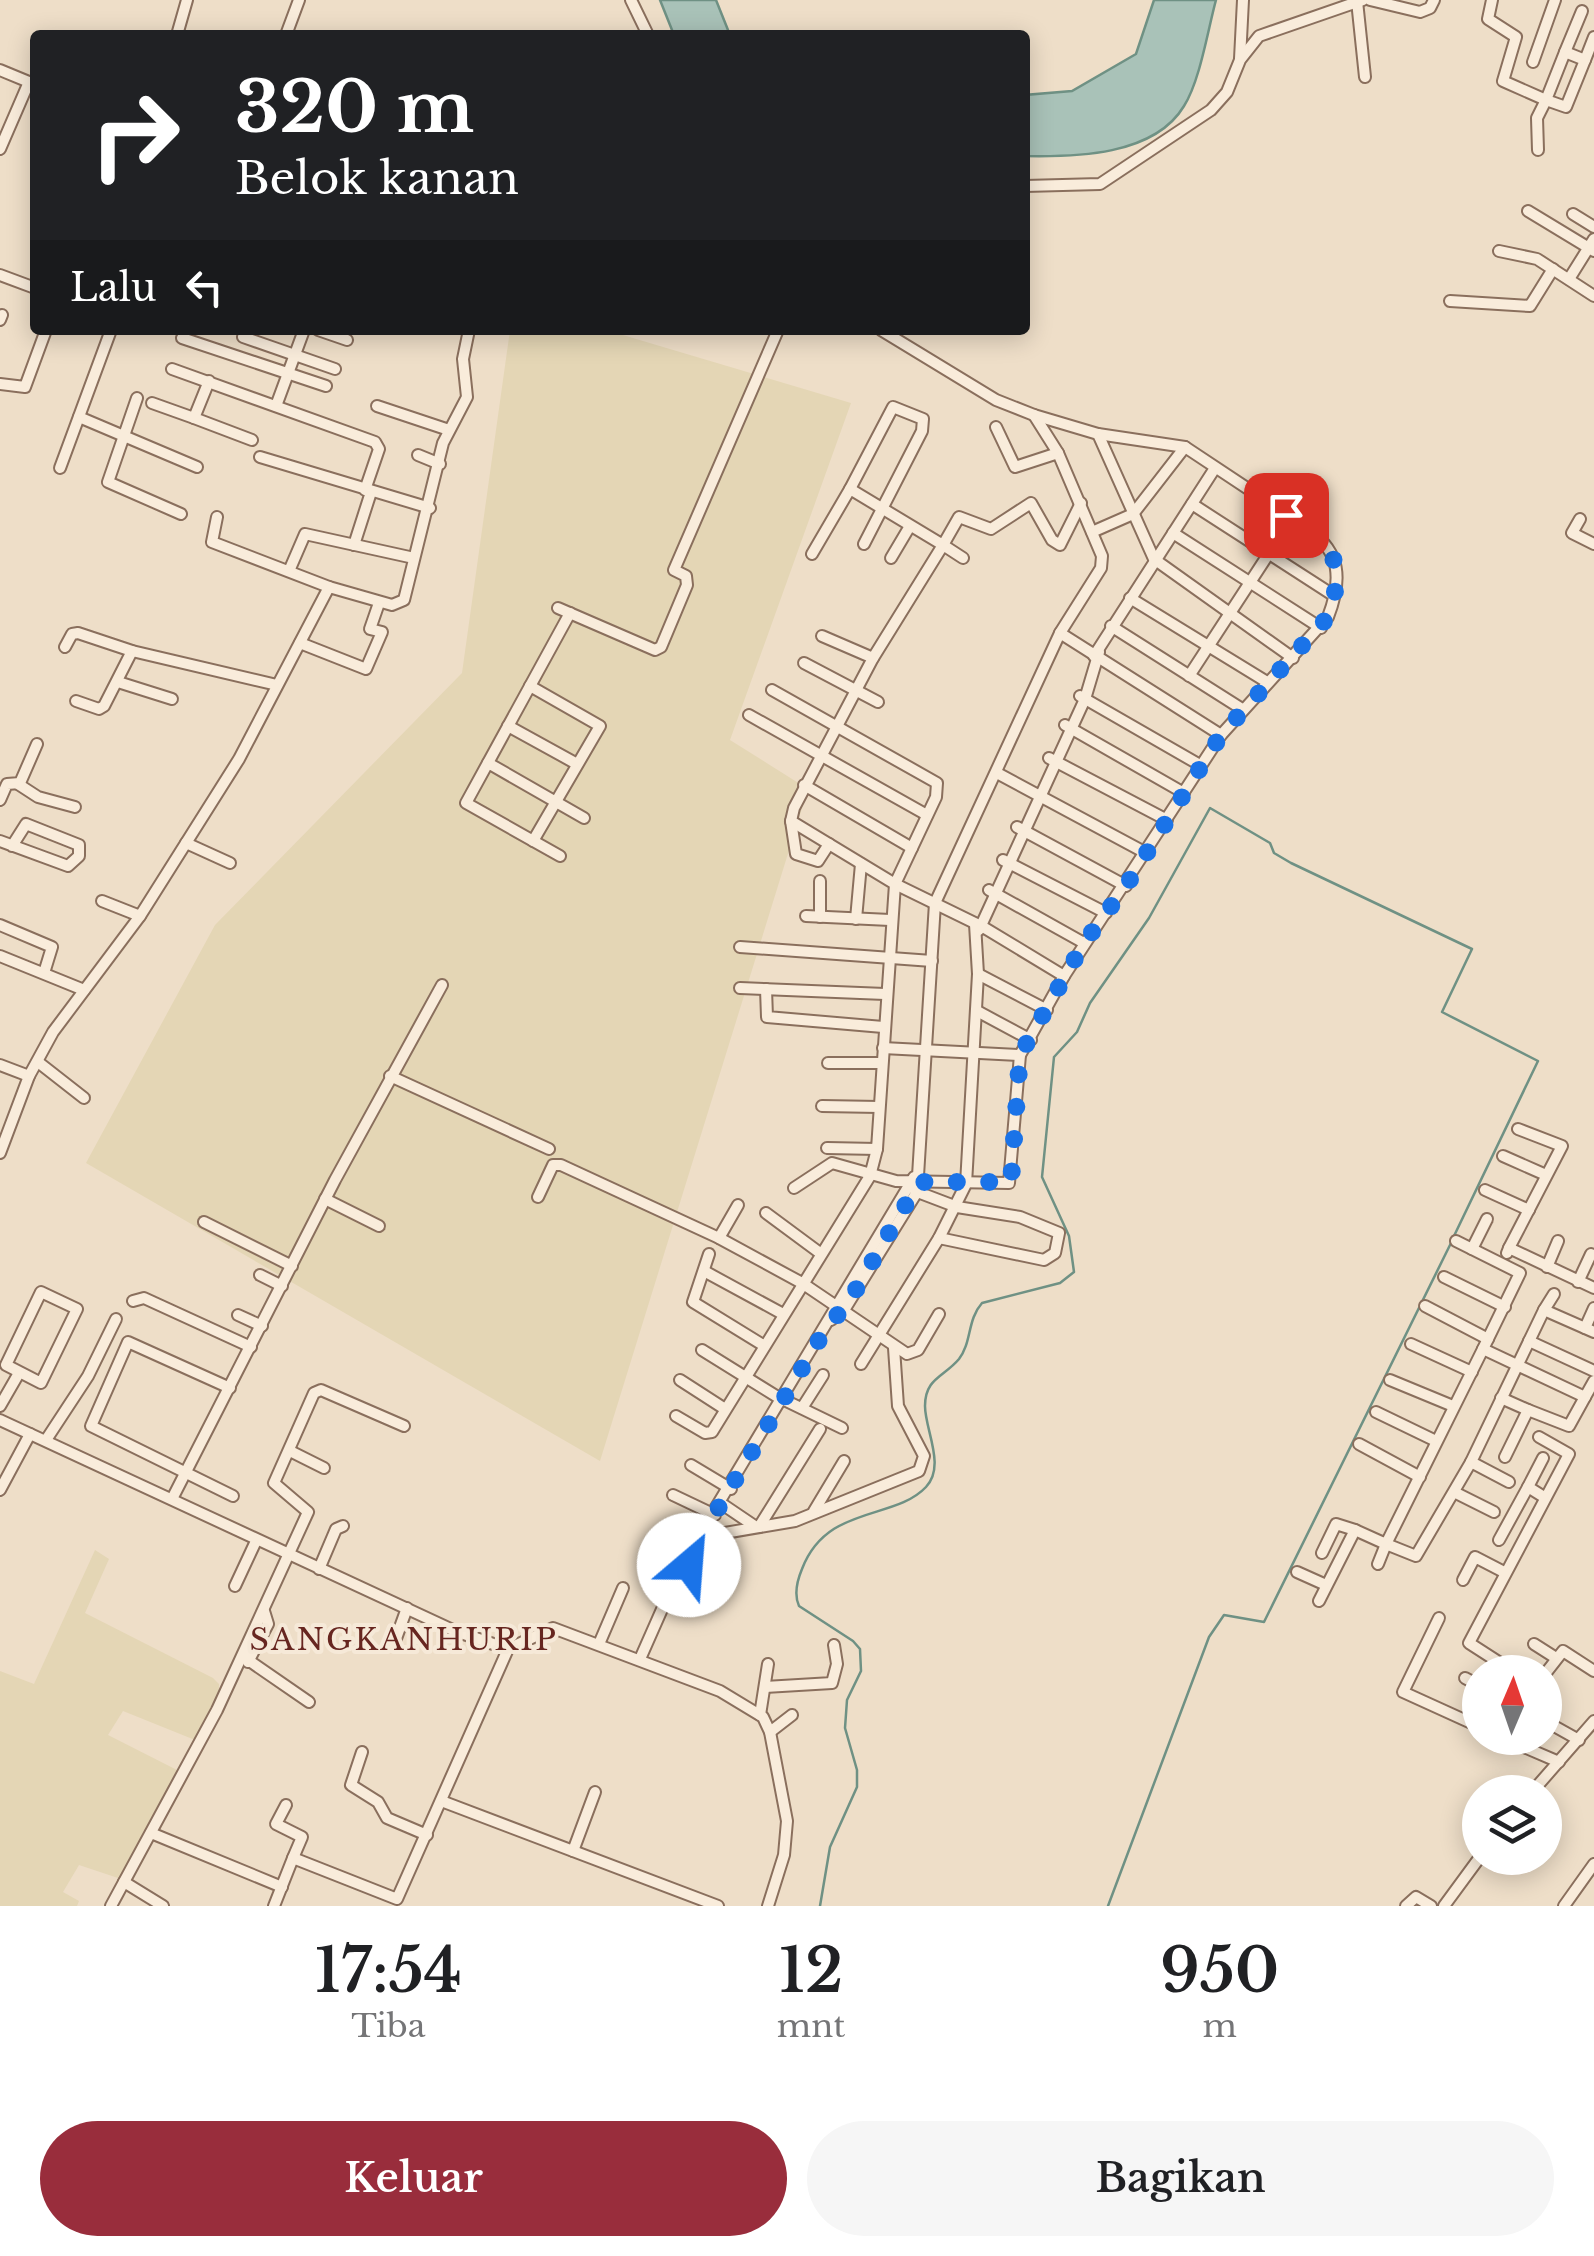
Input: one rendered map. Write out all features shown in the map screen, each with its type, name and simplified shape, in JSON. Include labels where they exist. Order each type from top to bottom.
[{"type":"street","points":[[178,30],[187,0]]},
{"type":"street","points":[[288,30],[299,0]]},
{"type":"street","points":[[631,0],[646,30]]},
{"type":"street","points":[[1030,186],[1100,184],[1211,110],[1227,92],[1240,60],[1243,0]]},
{"type":"street","points":[[1240,60],[1269,29],[1364,0],[1424,12],[1434,0]]},
{"type":"street","points":[[1364,0],[1365,77]]},
{"type":"street","points":[[1492,0],[1488,19],[1515,34],[1503,81],[1566,107],[1594,34],[1576,25]]},
{"type":"street","points":[[1533,62],[1555,0]]},
{"type":"street","points":[[1538,150],[1537,118],[1582,10]]},
{"type":"street","points":[[1566,52],[1585,60]]},
{"type":"street","points":[[0,70],[30,82]]},
{"type":"street","points":[[1554,80],[1573,88]]},
{"type":"street","points":[[0,148],[30,87]]},
{"type":"street","points":[[1528,211],[1592,246],[1569,280]]},
{"type":"street","points":[[1573,214],[1594,226]]},
{"type":"street","points":[[1499,251],[1534,258],[1594,296]]},
{"type":"street","points":[[1450,301],[1530,306],[1553,269]]},
{"type":"street","points":[[0,275],[30,286]]},
{"type":"street","points":[[0,384],[25,387],[44,335]]},
{"type":"street","points":[[60,468],[109,335]]},
{"type":"street","points":[[276,406],[302,335]]},
{"type":"street","points":[[332,335],[347,340]]},
{"type":"street","points":[[217,517],[212,542],[329,587],[392,606],[404,600],[449,430],[467,397],[463,359],[468,335]]},
{"type":"street","points":[[558,608],[655,650],[661,647],[687,585],[686,576],[674,570],[776,335]]},
{"type":"street","points":[[794,1188],[832,1163],[870,1176],[914,1184],[1011,1182],[1020,1055],[1084,943],[1126,886],[1221,735],[1266,682],[1321,628],[1333,594],[1333,551],[1322,536],[1185,447],[1098,434],[1034,415],[996,400],[888,335]]},
{"type":"street","points":[[242,337],[335,369]]},
{"type":"street","points":[[182,338],[326,386]]},
{"type":"street","points":[[172,368],[378,444],[354,545]]},
{"type":"street","points":[[194,418],[209,381]]},
{"type":"street","points":[[137,398],[109,484],[181,514]]},
{"type":"street","points":[[152,403],[252,440]]},
{"type":"street","points":[[377,406],[449,430]]},
{"type":"street","points":[[812,554],[893,408],[923,418],[922,431],[864,544]]},
{"type":"street","points":[[642,1660],[701,1537],[914,1184],[928,1051],[935,903],[1060,634],[1102,568],[1092,532],[1058,453],[1034,415]]},
{"type":"street","points":[[79,417],[196,466]]},
{"type":"street","points":[[996,427],[1015,467],[1058,453]]},
{"type":"street","points":[[1098,434],[1154,559],[1292,658]]},
{"type":"street","points":[[1092,532],[1133,514],[1185,447]]},
{"type":"street","points":[[418,455],[440,464]]},
{"type":"street","points":[[260,457],[430,508]]},
{"type":"street","points":[[861,1364],[939,1238],[966,1184],[976,1053],[979,927],[1021,830],[1040,797],[1111,626],[1215,468]]},
{"type":"street","points":[[850,489],[963,558]]},
{"type":"street","points":[[829,844],[820,860],[796,854],[792,821],[804,785],[873,658],[959,516],[991,528],[1031,504],[1052,540],[1060,544],[1080,503]]},
{"type":"street","points":[[1192,504],[1333,594]]},
{"type":"street","points":[[1189,676],[1248,580],[1292,518]]},
{"type":"street","points":[[1580,518],[1572,533],[1594,544]]},
{"type":"street","points":[[892,558],[910,526]]},
{"type":"street","points":[[1173,532],[1321,628]]},
{"type":"street","points":[[289,571],[305,534],[414,558]]},
{"type":"street","points":[[0,1153],[29,1076],[84,990],[140,916],[239,759],[329,587]]},
{"type":"street","points":[[1130,598],[1266,682]]},
{"type":"street","points":[[300,643],[366,669],[382,632],[370,628],[380,602]]},
{"type":"street","points":[[560,856],[466,802],[570,613]]},
{"type":"street","points":[[1111,626],[1242,709]]},
{"type":"street","points":[[65,647],[74,632],[132,651],[278,684]]},
{"type":"street","points":[[1060,634],[1221,735]]},
{"type":"street","points":[[822,636],[873,658]]},
{"type":"street","points":[[76,701],[99,709],[118,682],[132,651]]},
{"type":"street","points":[[804,662],[878,702]]},
{"type":"street","points":[[118,682],[172,699]]},
{"type":"street","points":[[530,686],[600,726],[532,841]]},
{"type":"street","points":[[676,1416],[709,1434],[870,1176],[877,1149],[895,884],[928,815],[937,783],[772,690]]},
{"type":"street","points":[[1082,697],[1200,766]]},
{"type":"street","points":[[749,715],[928,815]]},
{"type":"street","points":[[508,726],[577,764]]},
{"type":"street","points":[[1068,727],[1184,792]]},
{"type":"street","points":[[18,784],[37,744]]},
{"type":"street","points":[[1053,760],[1167,820]]},
{"type":"street","points":[[488,763],[584,818]]},
{"type":"street","points":[[997,773],[1146,853]]},
{"type":"street","points":[[0,800],[6,785],[18,784],[38,796],[75,807]]},
{"type":"street","points":[[804,785],[912,848]]},
{"type":"street","points":[[792,821],[895,884],[1064,976]]},
{"type":"street","points":[[0,841],[12,846],[68,866],[79,856],[79,845],[26,824],[12,846]]},
{"type":"street","points":[[1021,830],[1126,886]]},
{"type":"street","points":[[186,843],[230,862]]},
{"type":"street","points":[[1007,862],[1106,913]]},
{"type":"street","points":[[856,919],[861,864]]},
{"type":"street","points":[[820,880],[820,917]]},
{"type":"street","points":[[993,892],[1084,943]]},
{"type":"street","points":[[102,901],[140,916]]},
{"type":"street","points":[[806,916],[890,920]]},
{"type":"street","points":[[0,924],[52,946],[44,974]]},
{"type":"street","points":[[740,947],[932,961]]},
{"type":"street","points":[[0,956],[84,990]]},
{"type":"street","points":[[978,974],[1047,1010]]},
{"type":"street","points":[[172,1499],[390,1076],[442,985]]},
{"type":"street","points":[[740,988],[885,994]]},
{"type":"street","points":[[766,989],[768,1018],[884,1027]]},
{"type":"street","points":[[977,1011],[1030,1040]]},
{"type":"street","points":[[882,1048],[1020,1055]]},
{"type":"street","points":[[38,1062],[84,1098]]},
{"type":"street","points":[[828,1062],[882,1064]]},
{"type":"street","points":[[0,1065],[29,1076]]},
{"type":"street","points":[[390,1076],[549,1149]]},
{"type":"street","points":[[822,1106],[880,1108]]},
{"type":"street","points":[[1501,1262],[1562,1146],[1518,1129]]},
{"type":"street","points":[[827,1148],[877,1149]]},
{"type":"street","points":[[1503,1156],[1546,1175]]},
{"type":"street","points":[[538,1197],[551,1168],[558,1164],[719,1238],[802,1282],[894,1348],[916,1352],[939,1314]]},
{"type":"street","points":[[914,1184],[957,1207],[1020,1216],[1054,1228],[1059,1236],[1055,1253],[1044,1260],[939,1238]]},
{"type":"street","points":[[1485,1190],[1528,1210]]},
{"type":"street","points":[[326,1199],[379,1226]]},
{"type":"street","points":[[719,1238],[738,1205]]},
{"type":"street","points":[[766,1212],[820,1253]]},
{"type":"street","points":[[1472,1249],[1487,1219]]},
{"type":"street","points":[[204,1222],[292,1266]]},
{"type":"street","points":[[1378,1564],[1520,1274],[1456,1241]]},
{"type":"street","points":[[1547,1267],[1558,1241]]},
{"type":"street","points":[[1510,1248],[1594,1288]]},
{"type":"street","points":[[710,1254],[694,1303],[764,1345]]},
{"type":"street","points":[[1578,1282],[1591,1254]]},
{"type":"street","points":[[704,1271],[783,1314]]},
{"type":"street","points":[[260,1274],[282,1286]]},
{"type":"street","points":[[1444,1276],[1505,1307]]},
{"type":"street","points":[[40,1292],[76,1306],[46,1380],[38,1383],[16,1377],[7,1363],[40,1292]]},
{"type":"street","points":[[1322,1553],[1336,1524],[1416,1556],[1456,1493],[1554,1294]]},
{"type":"street","points":[[133,1301],[146,1299],[251,1347]]},
{"type":"street","points":[[1425,1306],[1516,1366],[1585,1398]]},
{"type":"street","points":[[1544,1310],[1590,1330],[1594,1308]]},
{"type":"street","points":[[238,1316],[262,1326]]},
{"type":"street","points":[[46,1440],[88,1376],[116,1319]]},
{"type":"street","points":[[1529,1342],[1594,1371]]},
{"type":"street","points":[[230,1388],[126,1343],[91,1427],[232,1496]]},
{"type":"street","points":[[1411,1344],[1472,1372]]},
{"type":"street","points":[[701,1537],[795,1521],[907,1480],[922,1466],[924,1456],[898,1406],[894,1348]]},
{"type":"street","points":[[702,1350],[784,1400],[842,1428]]},
{"type":"street","points":[[802,1408],[823,1374]]},
{"type":"street","points":[[0,1406],[16,1377]]},
{"type":"street","points":[[680,1380],[725,1409]]},
{"type":"street","points":[[1390,1380],[1453,1406]]},
{"type":"street","points":[[1501,1398],[1569,1426],[1594,1381]]},
{"type":"street","points":[[112,1906],[246,1660],[309,1509],[274,1486],[317,1390],[404,1426]]},
{"type":"street","points":[[1505,1457],[1528,1410]]},
{"type":"street","points":[[1376,1412],[1436,1441]]},
{"type":"street","points":[[0,1420],[256,1541],[508,1649]]},
{"type":"street","points":[[758,1527],[820,1429]]},
{"type":"street","points":[[0,1490],[30,1434]]},
{"type":"street","points":[[1488,1655],[1469,1643],[1544,1496],[1570,1454],[1539,1437]]},
{"type":"street","points":[[1359,1444],[1420,1477]]},
{"type":"street","points":[[290,1451],[324,1468]]},
{"type":"street","points":[[1498,1540],[1542,1458]]},
{"type":"street","points":[[814,1512],[844,1461]]},
{"type":"street","points":[[1471,1462],[1509,1482]]},
{"type":"street","points":[[691,1465],[731,1489]]},
{"type":"street","points":[[1528,1488],[1544,1496]]},
{"type":"street","points":[[1456,1493],[1494,1512]]},
{"type":"street","points":[[673,1495],[715,1516]]},
{"type":"street","points":[[722,1504],[758,1527]]},
{"type":"street","points":[[319,1569],[336,1529],[343,1526]]},
{"type":"street","points":[[1319,1600],[1356,1530]]},
{"type":"street","points":[[234,1586],[256,1541]]},
{"type":"street","points":[[1463,1580],[1476,1557],[1504,1572]]},
{"type":"street","points":[[1297,1572],[1326,1586]]},
{"type":"street","points":[[599,1644],[623,1588]]},
{"type":"street","points":[[394,1644],[407,1608]]},
{"type":"street","points":[[1439,1618],[1403,1692],[1462,1719]]},
{"type":"street","points":[[294,1858],[396,1900],[444,1802],[508,1649],[553,1628],[720,1692],[760,1715],[770,1732],[787,1821],[782,1868],[768,1906]]},
{"type":"street","points":[[1534,1644],[1551,1655]]},
{"type":"street","points":[[765,1687],[832,1683],[837,1670],[834,1645]]},
{"type":"street","points":[[1561,1655],[1566,1652],[1594,1671]]},
{"type":"street","points":[[246,1660],[308,1702]]},
{"type":"street","points":[[760,1715],[768,1664]]},
{"type":"street","points":[[770,1732],[792,1716]]},
{"type":"street","points":[[1547,1775],[1594,1721]]},
{"type":"street","points":[[1562,1730],[1579,1740]]},
{"type":"street","points":[[362,1752],[351,1784],[378,1802],[387,1818],[427,1836]]},
{"type":"street","points":[[1542,1755],[1558,1762]]},
{"type":"street","points":[[573,1851],[595,1792]]},
{"type":"street","points":[[444,1802],[718,1906]]},
{"type":"street","points":[[274,1906],[302,1837],[276,1824],[286,1805]]},
{"type":"street","points":[[150,1833],[282,1888]]},
{"type":"street","points":[[1564,1906],[1594,1864]]},
{"type":"street","points":[[1444,1906],[1467,1875]]},
{"type":"street","points":[[124,1882],[163,1906]]},
{"type":"street","points":[[1406,1906],[1416,1896],[1431,1906]]},
{"type":"shaded area","points":[[660,0],[716,0],[728,30],[672,30]]},
{"type":"shaded area","points":[[1154,0],[1216,0],[1195,83],[1171,123],[1154,135],[1112,150],[1030,156],[1030,95],[1072,91],[1136,54]]},
{"type":"shaded area","points":[[509,335],[623,335],[851,403],[730,740],[808,789],[600,1461],[86,1163],[215,925],[462,673]]},
{"type":"shaded area","points":[[95,1550],[109,1559],[85,1613],[213,1678],[219,1684],[219,1698],[195,1740],[123,1711],[108,1735],[177,1770],[121,1879],[79,1865],[63,1892],[79,1901],[77,1906],[0,1906],[0,1671],[34,1684]]},
{"type":"waterway","points":[[820,1906],[830,1847],[857,1787],[857,1770],[845,1728],[847,1700],[861,1671],[860,1649],[799,1606],[796,1593],[800,1574],[813,1548],[827,1534],[844,1523],[913,1498],[926,1487],[934,1469],[925,1406],[928,1389],[959,1359],[982,1303],[1060,1283],[1074,1272],[1069,1236],[1042,1177],[1054,1057],[1077,1032],[1090,1003],[1149,918],[1210,808],[1270,843],[1274,853],[1291,863],[1472,949],[1442,1012],[1538,1061],[1454,1236]]},
{"type":"waterway","points":[[1108,1906],[1209,1637],[1224,1615],[1264,1622],[1451,1243]]},
{"type":"district","name":"SANGKANHURIP","points":[[404,1640]]},
{"type":"route","points":[[689,1565],[701,1537],[831,1320],[844,1310],[917,1192],[919,1182],[1011,1182],[1020,1055],[1064,976],[1221,735],[1266,682],[1321,628],[1331,610],[1333,551],[1322,536],[1286,515]]}]
